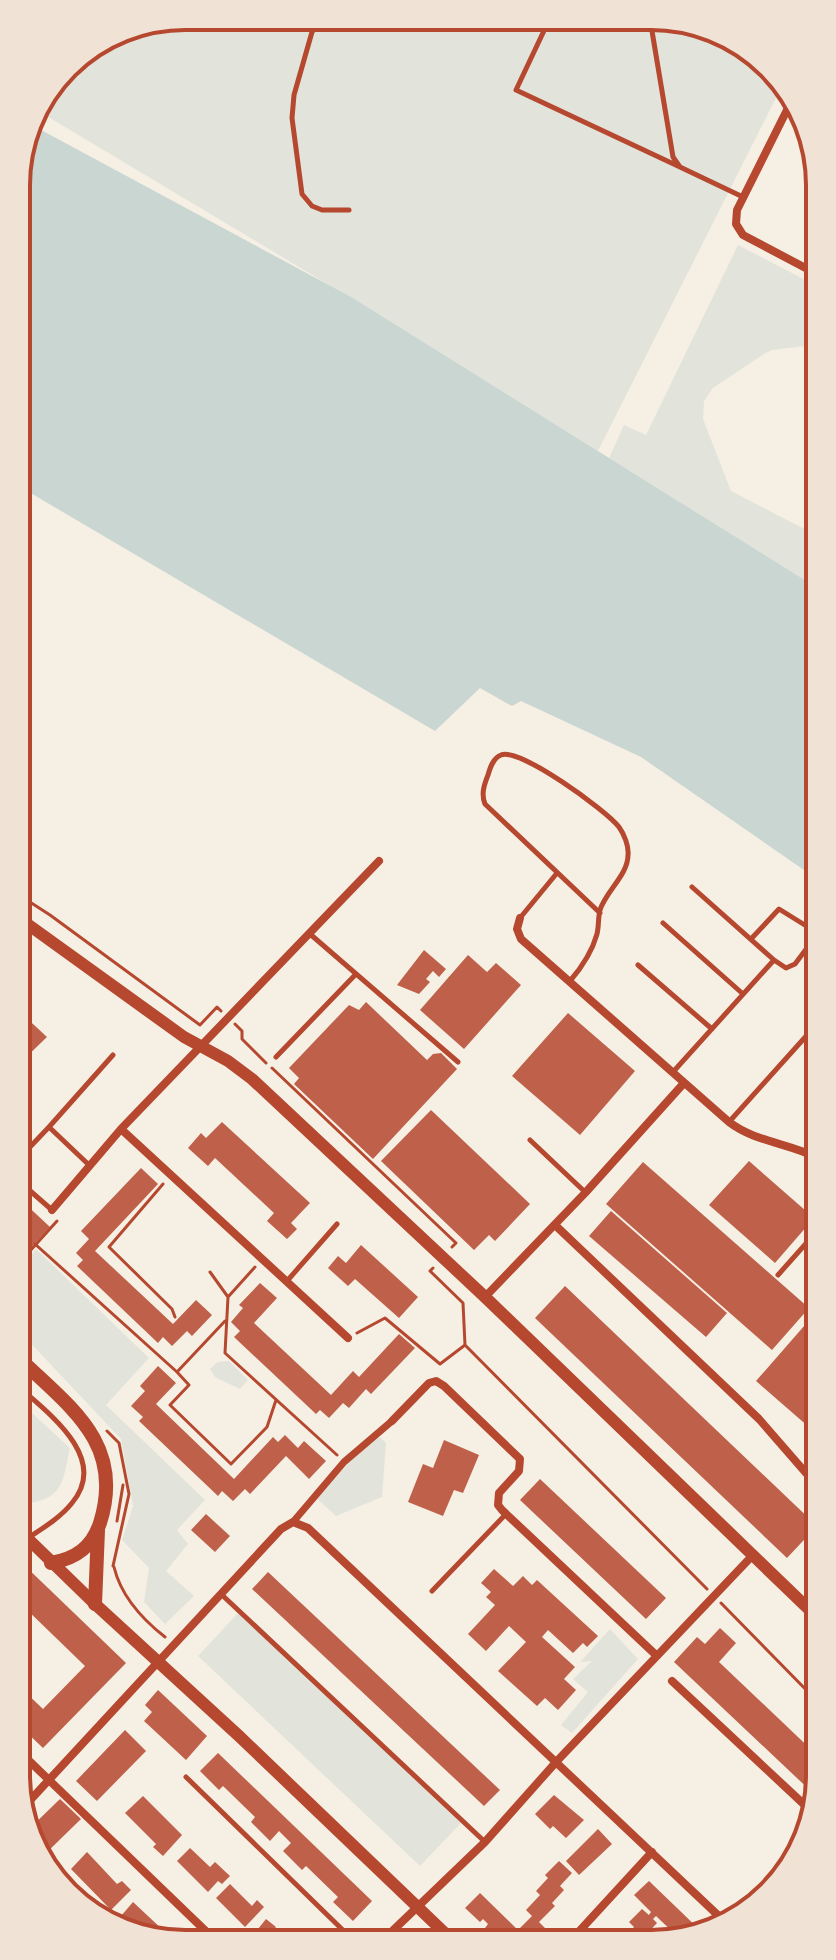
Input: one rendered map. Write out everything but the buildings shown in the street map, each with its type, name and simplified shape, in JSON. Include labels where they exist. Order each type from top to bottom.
[{"type":"main road","points":[[30,1369],[81,1418],[99,1446],[106,1483],[98,1530],[95,1604]]},
{"type":"main road","points":[[51,1563],[75,1557],[98,1530]]},
{"type":"street","points":[[786,111],[737,210],[736,224],[743,235],[806,268]]},
{"type":"street","points":[[54,1208],[121,1129],[379,861]]},
{"type":"street","points":[[520,918],[517,929],[521,939],[729,1122],[750,1134],[806,1154]]},
{"type":"street","points":[[30,926],[178,1033],[228,1061],[274,1098],[806,1606]]},
{"type":"street","points":[[485,1297],[586,1192],[684,1083]]},
{"type":"street","points":[[121,1129],[348,1338]]},
{"type":"street","points":[[555,1225],[759,1419],[806,1473]]},
{"type":"street","points":[[32,1799],[173,1643],[281,1529],[293,1522],[344,1462],[392,1421],[429,1383],[436,1381],[520,1459],[519,1471],[499,1493],[498,1505],[505,1515],[657,1656]]},
{"type":"street","points":[[293,1522],[308,1528],[717,1914]]},
{"type":"street","points":[[30,1542],[441,1930]]},
{"type":"street","points":[[393,1930],[485,1842],[557,1761],[753,1555]]},
{"type":"street","points":[[672,1681],[803,1804]]},
{"type":"street","points":[[30,1761],[205,1930]]},
{"type":"street","points":[[580,1930],[652,1852]]},
{"type":"lane","points":[[313,30],[294,95],[292,118],[302,194],[312,206],[322,210],[349,210]]},
{"type":"lane","points":[[544,30],[516,90],[743,197]]},
{"type":"lane","points":[[651,30],[673,157],[680,167]]},
{"type":"lane","points":[[570,981],[589,954],[597,935],[600,913],[628,862],[629,854],[622,832],[612,820],[552,776],[515,755],[501,755],[495,759],[486,779],[482,798],[485,804],[600,913]]},
{"type":"lane","points":[[520,918],[557,873]]},
{"type":"lane","points":[[692,887],[782,967],[791,967],[806,948]]},
{"type":"lane","points":[[751,939],[779,909],[788,912],[806,927]]},
{"type":"lane","points":[[663,923],[743,994]]},
{"type":"lane","points":[[310,934],[458,1062]]},
{"type":"lane","points":[[673,1073],[774,960]]},
{"type":"lane","points":[[638,965],[712,1029]]},
{"type":"lane","points":[[276,1057],[356,974]]},
{"type":"lane","points":[[729,1122],[806,1036]]},
{"type":"lane","points":[[30,1147],[113,1055]]},
{"type":"lane","points":[[49,1127],[90,1166]]},
{"type":"lane","points":[[530,1140],[586,1192]]},
{"type":"lane","points":[[30,1190],[54,1208]]},
{"type":"lane","points":[[287,1281],[337,1224]]},
{"type":"lane","points":[[778,1275],[806,1244]]},
{"type":"lane","points":[[30,1397],[54,1418],[75,1443],[84,1475],[82,1488],[72,1503],[30,1532]]},
{"type":"lane","points":[[432,1591],[505,1515]]},
{"type":"lane","points":[[221,1594],[485,1842]]},
{"type":"lane","points":[[186,1777],[343,1930]]},
{"type":"path","points":[[172,1173],[109,1247],[172,1309],[175,1317]]},
{"type":"path","points":[[30,1250],[59,1219],[54,1208]]},
{"type":"path","points":[[35,1244],[189,1385],[170,1405],[231,1464],[267,1427],[276,1400]]},
{"type":"path","points":[[263,1259],[228,1297],[225,1353],[344,1462]]},
{"type":"path","points":[[210,1272],[228,1297]]},
{"type":"path","points":[[348,1338],[385,1318],[440,1364]]},
{"type":"path","points":[[177,1372],[225,1321]]},
{"type":"path","points":[[436,1381],[440,1364],[465,1345],[696,1578]]},
{"type":"path","points":[[123,1485],[111,1554],[116,1578],[135,1608],[173,1643]]},
{"type":"path","points":[[745,1627],[806,1690]]},
{"type":"shaded area","points":[[651,30],[681,33],[719,46],[761,75],[777,96],[598,451],[47,116],[62,91],[75,75],[99,56],[135,38],[165,31]]},
{"type":"shaded area","points":[[41,130],[351,297],[806,581],[806,871],[641,757],[521,701],[512,706],[480,688],[435,731],[30,493],[30,175]]},
{"type":"shaded area","points":[[738,245],[806,280],[806,346],[772,350],[713,388],[704,401],[703,419],[731,491],[806,530],[806,581],[609,458],[624,425],[646,435]]},
{"type":"shaded area","points":[[36,1249],[149,1358],[106,1405],[205,1500],[177,1530],[188,1544],[166,1571],[194,1596],[165,1624],[144,1602],[149,1568],[122,1540],[133,1506],[121,1439],[30,1343],[30,1257]]},
{"type":"shaded area","points":[[229,1361],[248,1380],[240,1389],[215,1377],[210,1369],[218,1362]]},
{"type":"shaded area","points":[[30,1411],[70,1448],[60,1485],[50,1497],[30,1503]]},
{"type":"shaded area","points":[[376,1434],[386,1443],[382,1497],[336,1516],[316,1498]]},
{"type":"shaded area","points":[[239,1612],[461,1823],[420,1866],[198,1656]]},
{"type":"shaded area","points":[[610,1629],[638,1659],[572,1733],[561,1725],[588,1692],[573,1679],[592,1661],[580,1662]]}]
